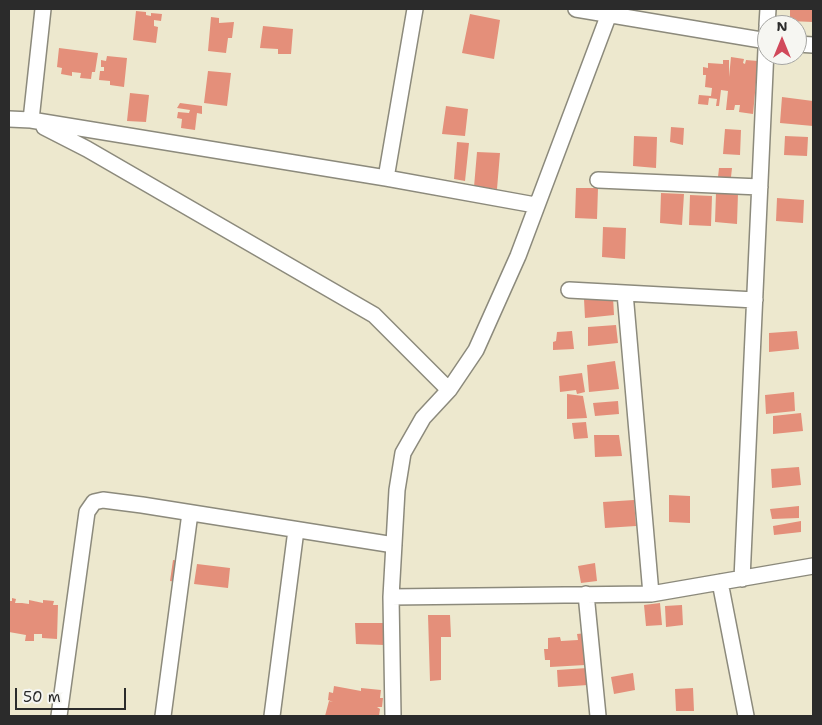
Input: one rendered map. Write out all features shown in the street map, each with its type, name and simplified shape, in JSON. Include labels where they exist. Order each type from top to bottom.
[{"type":"street","points":[[31,120],[43,9]]},
{"type":"street","points":[[386,178],[415,9]]},
{"type":"street","points":[[576,9],[757,39]]},
{"type":"street","points":[[393,716],[391,597],[397,490],[403,453],[424,418],[449,390],[476,350],[518,256],[609,14]]},
{"type":"street","points":[[742,578],[766,65]]},
{"type":"street","points":[[9,119],[31,120],[386,178],[536,205]]},
{"type":"street","points":[[31,120],[87,149],[374,315],[449,390]]},
{"type":"street","points":[[598,180],[760,187]]},
{"type":"street","points":[[569,290],[754,300]]},
{"type":"street","points":[[625,293],[651,594]]},
{"type":"street","points":[[59,716],[87,512],[94,502],[103,500],[394,545]]},
{"type":"street","points":[[163,716],[190,513]]},
{"type":"street","points":[[272,716],[296,530]]},
{"type":"street","points":[[391,597],[651,594],[813,566]]},
{"type":"street","points":[[720,582],[746,716]]},
{"type":"street","points":[[586,594],[598,716]]},
{"type":"building","points":[[790,9],[813,9],[813,22],[807,22],[807,15],[790,15]]},
{"type":"building","points":[[136,11],[146,12],[146,15],[151,16],[151,13],[162,14],[161,21],[154,20],[154,26],[158,27],[156,43],[133,40]]},
{"type":"building","points":[[470,14],[500,20],[494,59],[462,53]]},
{"type":"building","points":[[211,17],[219,18],[219,23],[234,22],[232,38],[228,38],[226,53],[208,51]]},
{"type":"building","points":[[263,26],[293,29],[291,54],[278,54],[278,49],[260,48]]},
{"type":"building","points":[[59,48],[98,53],[95,72],[92,72],[91,79],[80,78],[81,73],[72,72],[72,76],[61,74],[62,68],[57,67]]},
{"type":"building","points":[[107,56],[127,58],[124,87],[110,85],[110,81],[99,80],[100,71],[104,71],[104,67],[101,67],[101,60],[106,61]]},
{"type":"building","points":[[731,57],[744,59],[743,63],[745,64],[746,60],[757,61],[753,114],[739,112],[740,105],[735,105],[734,110],[726,110],[728,91],[721,90],[719,106],[716,106],[717,99],[709,98],[708,105],[698,104],[699,95],[711,96],[712,88],[705,87],[706,75],[703,75],[703,67],[708,68],[708,63],[723,64],[723,60],[729,60],[729,77]]},
{"type":"building","points":[[208,71],[231,73],[227,106],[204,103]]},
{"type":"building","points":[[130,93],[149,95],[146,122],[127,121]]},
{"type":"building","points":[[782,97],[813,101],[813,126],[780,123]]},
{"type":"building","points":[[180,103],[202,106],[202,114],[197,113],[195,130],[181,128],[182,119],[177,118],[178,112],[189,113],[190,110],[177,108]]},
{"type":"building","points":[[446,106],[468,109],[465,136],[442,134]]},
{"type":"building","points":[[671,127],[684,128],[683,145],[670,142]]},
{"type":"building","points":[[725,129],[741,130],[740,155],[723,154]]},
{"type":"building","points":[[634,136],[657,137],[656,168],[633,166]]},
{"type":"building","points":[[785,136],[808,137],[807,156],[784,155]]},
{"type":"building","points":[[457,142],[469,143],[465,181],[454,179]]},
{"type":"building","points":[[477,152],[500,153],[497,189],[474,187]]},
{"type":"building","points":[[719,168],[732,168],[731,177],[718,177]]},
{"type":"building","points":[[576,188],[598,188],[597,219],[575,218]]},
{"type":"building","points":[[661,193],[684,194],[682,225],[660,223]]},
{"type":"building","points":[[716,193],[738,193],[737,224],[715,222]]},
{"type":"building","points":[[690,195],[712,196],[711,226],[689,225]]},
{"type":"building","points":[[777,198],[804,200],[803,223],[776,221]]},
{"type":"building","points":[[603,227],[626,228],[625,259],[602,257]]},
{"type":"building","points":[[613,297],[614,315],[585,318],[584,299]]},
{"type":"building","points":[[616,325],[618,343],[588,346],[588,327]]},
{"type":"building","points":[[572,331],[574,349],[553,350],[553,342],[556,341],[557,332]]},
{"type":"building","points":[[797,331],[799,349],[769,352],[769,333]]},
{"type":"building","points":[[615,361],[619,389],[589,392],[587,365]]},
{"type":"building","points":[[582,373],[585,392],[577,394],[576,390],[560,392],[559,376]]},
{"type":"building","points":[[794,392],[795,411],[766,414],[765,395]]},
{"type":"building","points":[[567,394],[583,396],[587,418],[567,419]]},
{"type":"building","points":[[618,401],[619,414],[595,416],[593,403]]},
{"type":"building","points":[[801,413],[803,431],[773,434],[773,416]]},
{"type":"building","points":[[586,422],[588,438],[574,439],[572,423]]},
{"type":"building","points":[[594,435],[619,435],[622,456],[595,457]]},
{"type":"building","points":[[799,467],[801,485],[772,488],[771,469]]},
{"type":"building","points":[[669,495],[690,496],[690,523],[669,522]]},
{"type":"building","points":[[634,500],[636,526],[605,528],[603,502]]},
{"type":"building","points":[[799,506],[799,518],[772,519],[770,509]]},
{"type":"building","points":[[801,521],[801,532],[774,535],[773,526]]},
{"type":"building","points":[[173,560],[180,561],[177,582],[170,581]]},
{"type":"building","points":[[595,563],[597,581],[581,583],[578,566]]},
{"type":"building","points":[[197,564],[230,568],[228,588],[194,584]]},
{"type":"building","points":[[12,598],[16,599],[15,603],[29,604],[29,600],[43,603],[43,600],[54,601],[53,605],[58,605],[57,639],[42,638],[42,634],[34,634],[34,641],[25,641],[26,635],[9,632],[9,601],[12,601]]},
{"type":"building","points":[[660,603],[662,625],[646,626],[644,605]]},
{"type":"building","points":[[682,605],[683,625],[666,627],[665,606]]},
{"type":"building","points":[[428,615],[450,615],[451,637],[441,637],[441,680],[430,681]]},
{"type":"building","points":[[355,623],[383,623],[385,645],[356,644]]},
{"type":"building","points":[[587,633],[588,656],[585,656],[585,665],[550,667],[550,660],[545,660],[544,649],[548,649],[548,638],[560,637],[561,641],[578,640],[577,634]]},
{"type":"building","points":[[587,668],[588,685],[558,687],[557,670]]},
{"type":"building","points":[[633,673],[635,690],[614,694],[611,677]]},
{"type":"building","points":[[334,686],[361,691],[361,688],[381,690],[380,698],[383,698],[382,707],[377,707],[380,709],[379,716],[325,716],[329,701],[333,702],[328,700],[329,692],[333,693]]},
{"type":"building","points":[[693,688],[694,711],[676,711],[675,689]]}]
